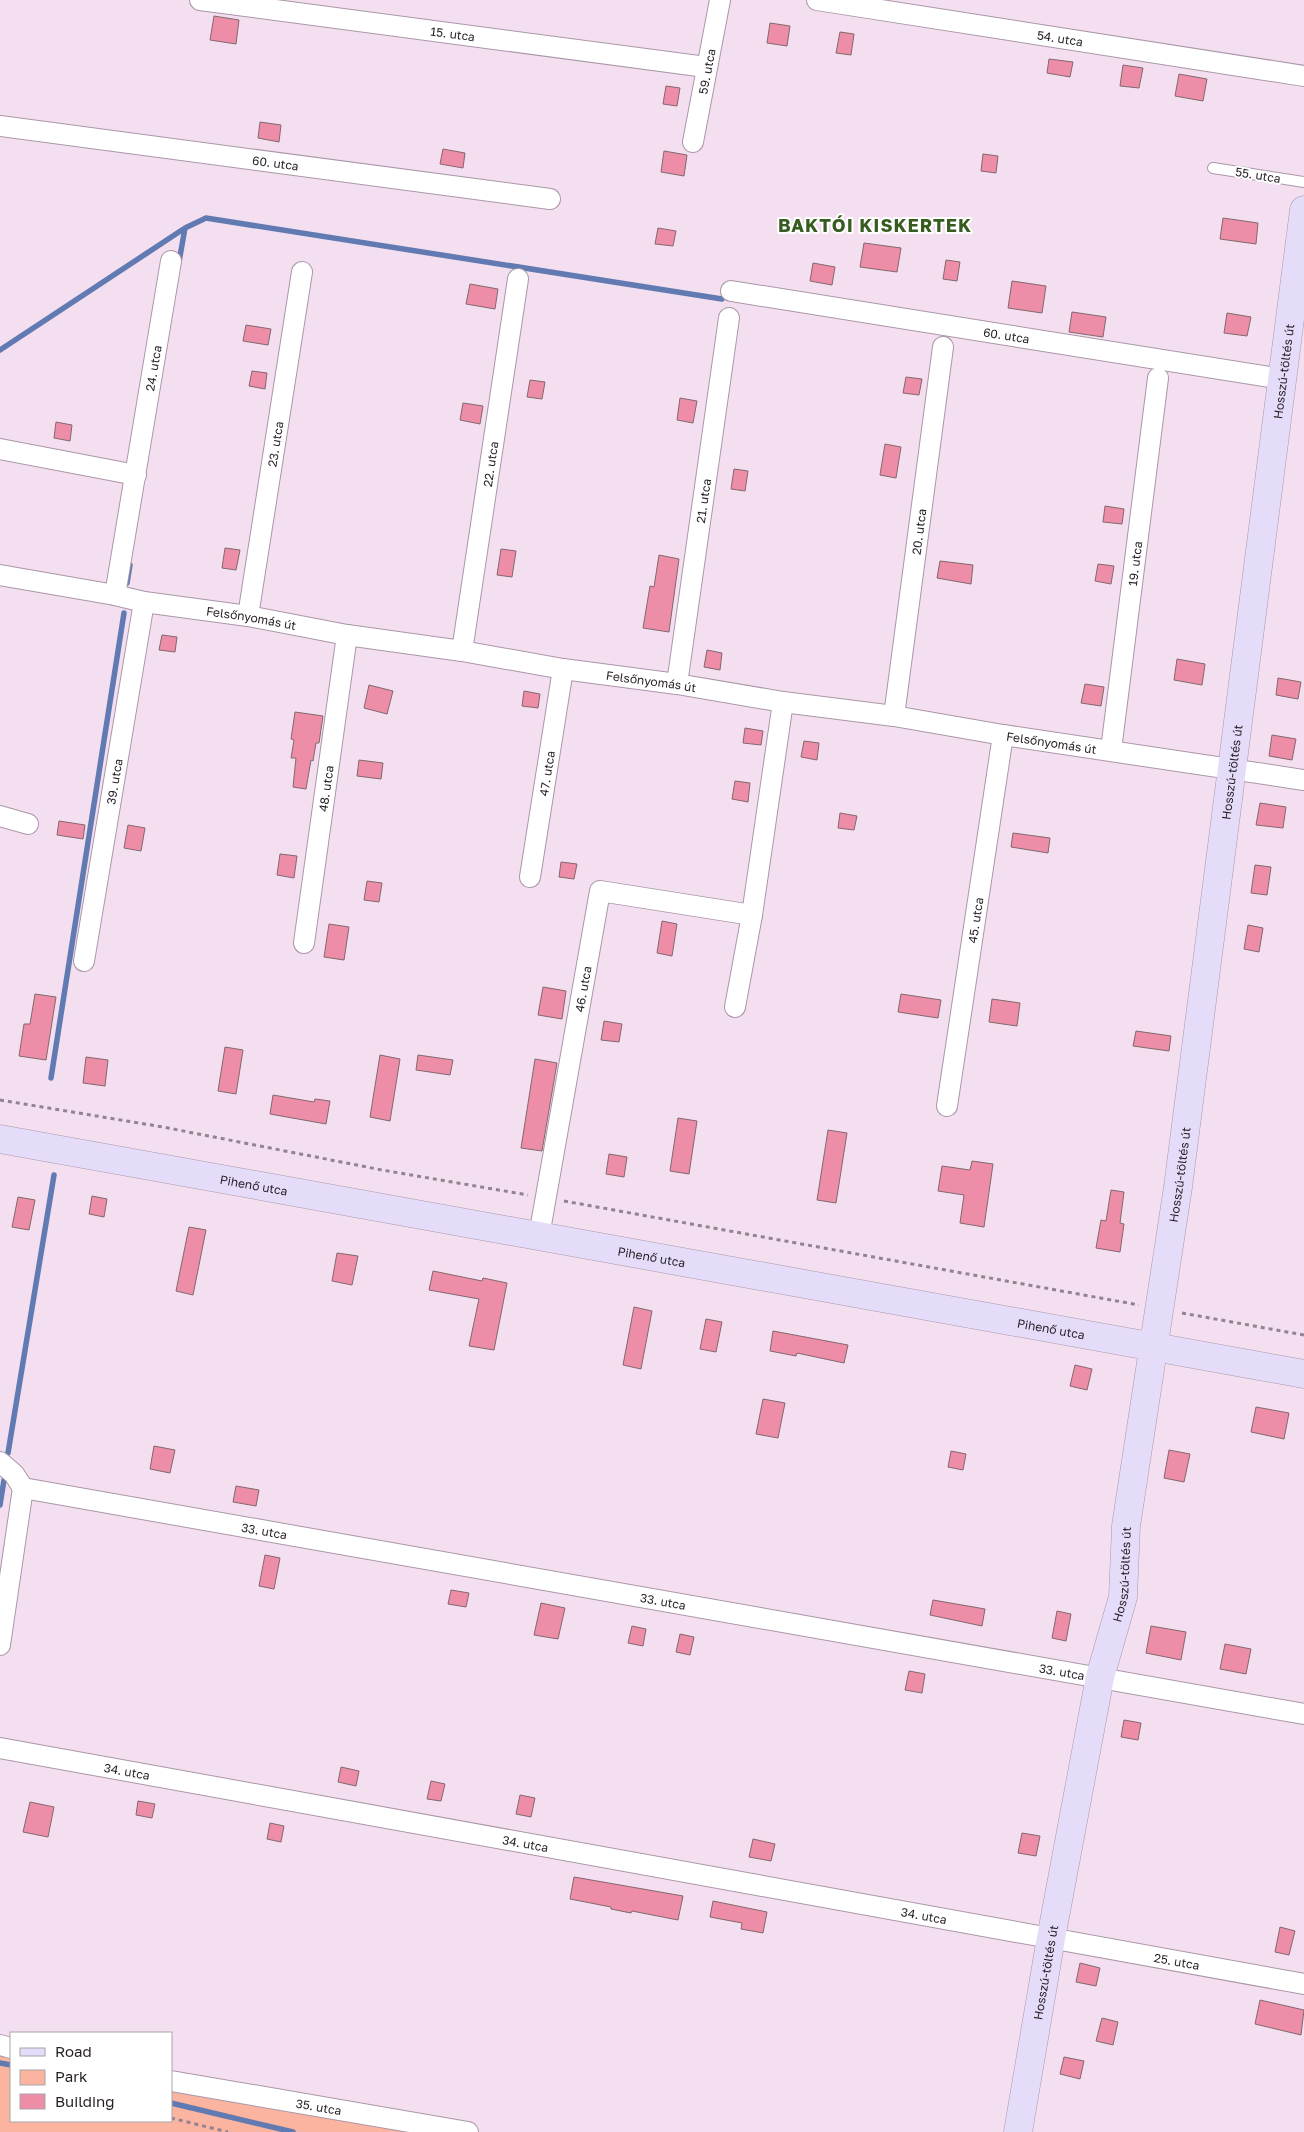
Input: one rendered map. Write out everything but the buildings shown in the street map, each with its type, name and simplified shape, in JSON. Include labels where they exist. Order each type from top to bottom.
[{"type":"street","name":"15. utca","points":[[200,0],[706,67]]},
{"type":"street","name":"59. utca","points":[[693,142],[720,0]]},
{"type":"street","name":"54. utca","points":[[816,0],[1304,76]]},
{"type":"street","name":"60. utca","points":[[0,126],[550,199]]},
{"type":"street","name":"Hosszú-töltés út","points":[[1018,2132],[1051,1938],[1100,1678],[1123,1597],[1126,1526],[1178,1187],[1304,210]]},
{"type":"street","name":"24. utca","points":[[115,594],[171,261]]},
{"type":"street","name":"23. utca","points":[[248,616],[302,272]]},
{"type":"street","name":"22. utca","points":[[462,651],[518,279]]},
{"type":"street","name":"60. utca","points":[[731,291],[1282,379]]},
{"type":"street","name":"21. utca","points":[[677,684],[729,318]]},
{"type":"street","name":"20. utca","points":[[894,716],[944,347]]},
{"type":"street","name":"19. utca","points":[[1111,750],[1158,378]]},
{"type":"street","points":[[0,449],[136,475]]},
{"type":"street","name":"Felsőnyomás út","points":[[0,575],[115,594],[144,602],[248,616],[348,635],[462,651],[563,669],[677,684],[782,702],[894,716],[1003,735],[1304,780]]},
{"type":"street","name":"39. utca","points":[[84,961],[144,602]]},
{"type":"street","name":"48. utca","points":[[304,943],[348,635]]},
{"type":"street","name":"47. utca","points":[[530,877],[563,669]]},
{"type":"street","points":[[736,1007],[752,914],[782,702]]},
{"type":"street","name":"45. utca","points":[[947,1106],[1003,735]]},
{"type":"street","points":[[0,816],[28,824]]},
{"type":"street","name":"46. utca","points":[[539,1236],[600,891],[752,914]]},
{"type":"street","name":"Pihenő utca","points":[[0,1138],[1304,1374]]},
{"type":"street","points":[[0,1462],[14,1474],[23,1488],[0,1645]]},
{"type":"street","name":"33. utca","points":[[23,1488],[1304,1714]]},
{"type":"street","name":"34. utca","points":[[0,1748],[1051,1938]]},
{"type":"street","name":"25. utca","points":[[1051,1938],[1304,1984]]},
{"type":"street","name":"35. utca","points":[[172,2081],[468,2132]]},
{"type":"lane","name":"55. utca","points":[[1213,168],[1304,182]]},
{"type":"path","points":[[0,1100],[163,1127],[382,1170],[1304,1335]]},
{"type":"path","points":[[172,2118],[228,2132]]},
{"type":"green space","points":[[0,2051],[10,2053],[10,2122],[172,2122],[172,2089],[409,2132],[0,2132]]},
{"type":"waterway","points":[[0,350],[185,228],[206,218],[722,299]]},
{"type":"waterway","points":[[179,262],[185,228]]},
{"type":"waterway","points":[[127,583],[130,565]]},
{"type":"waterway","points":[[51,1078],[124,613]]},
{"type":"waterway","points":[[8,1453],[54,1175]]},
{"type":"waterway","points":[[0,1505],[4,1480]]},
{"type":"waterway","points":[[0,2063],[10,2065]]},
{"type":"waterway","points":[[172,2103],[293,2132]]},
{"type":"district","name":"BAKTÓI KISKERTEK","points":[[875,225]]}]
